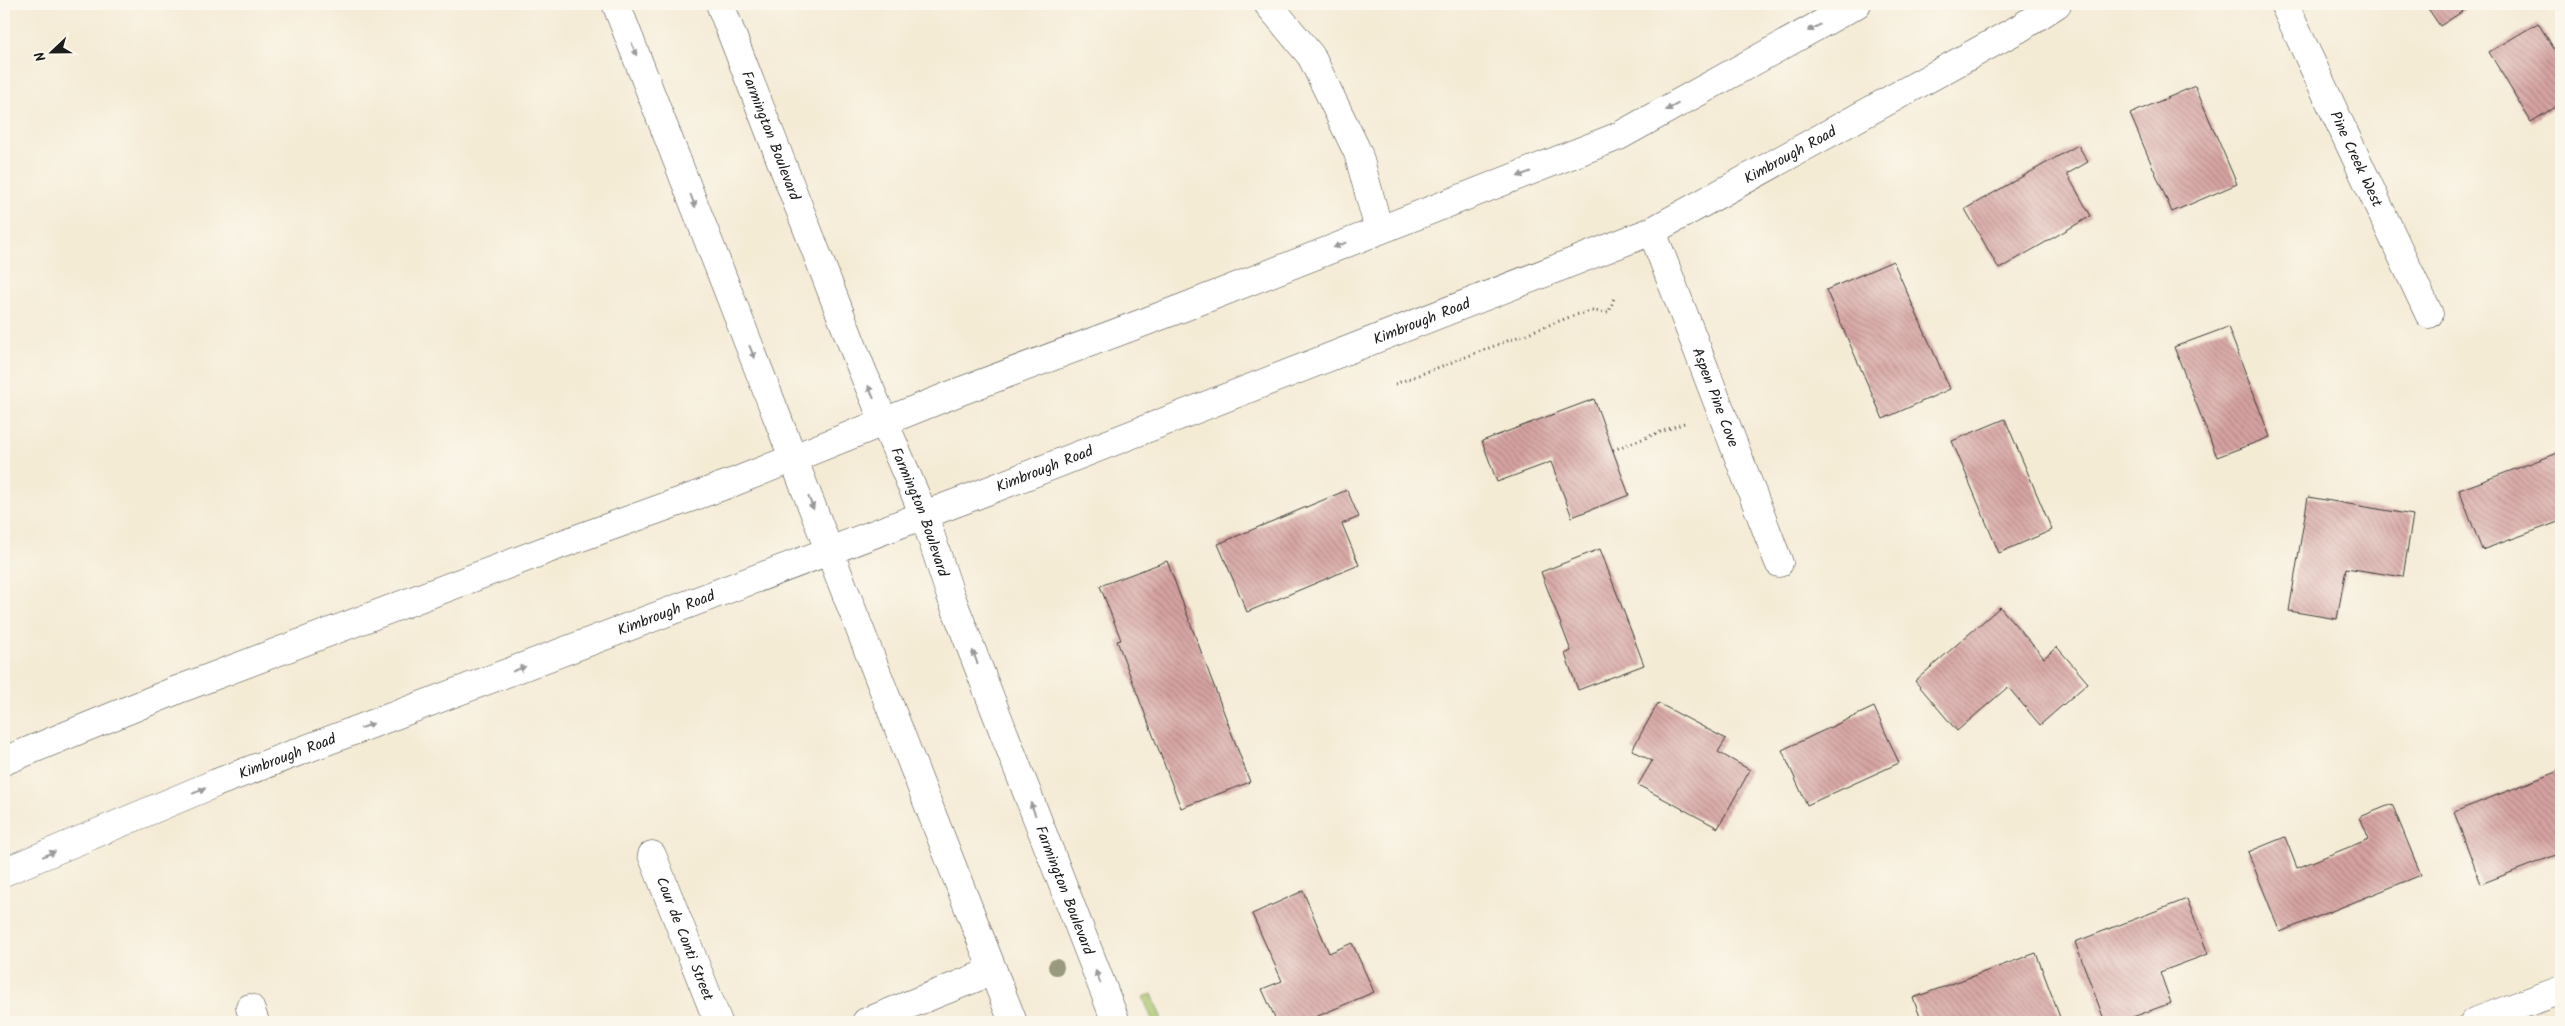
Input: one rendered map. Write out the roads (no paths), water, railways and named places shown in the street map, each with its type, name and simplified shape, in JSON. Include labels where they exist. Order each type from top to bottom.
[{"type":"street","points":[[616,4],[1013,1022]]},
{"type":"street","name":"Farmington Boulevard","points":[[720,4],[884,422],[924,515],[950,594],[1116,1022]]},
{"type":"street","points":[[1268,4],[1311,56],[1358,153],[1379,230]]},
{"type":"street","points":[[4,761],[186,686],[793,458],[1182,308],[1619,136],[1857,4]]},
{"type":"street","name":"Kimbrough Road","points":[[4,872],[216,783],[924,515],[1652,231],[2020,28],[2057,4]]},
{"type":"street","name":"Pine Creek West","points":[[2284,4],[2429,314]]},
{"type":"street","name":"Aspen Pine Cove","points":[[1652,231],[1778,563]]},
{"type":"street","name":"Cour de Conti Street","points":[[652,855],[718,1022]]},
{"type":"street","points":[[866,1022],[993,971]]},
{"type":"street","points":[[2474,1022],[2561,990]]}]
